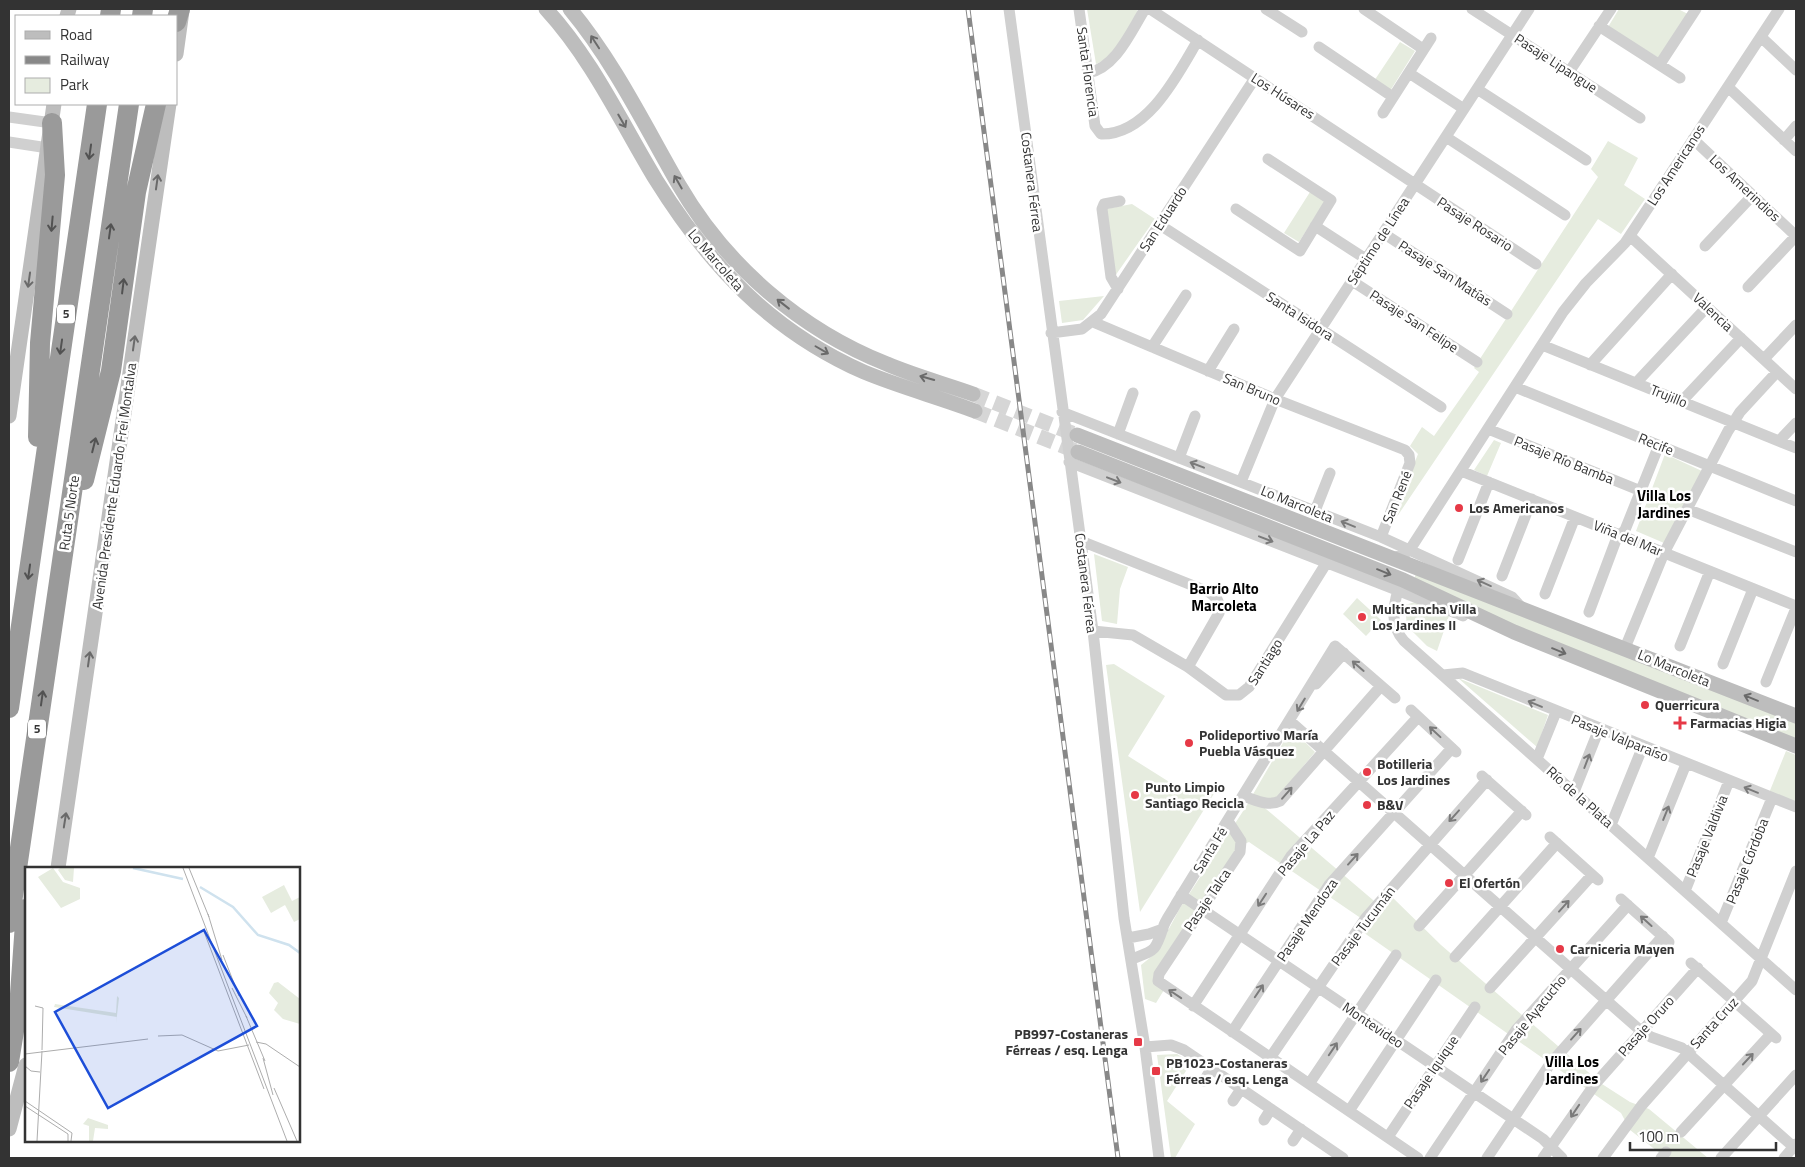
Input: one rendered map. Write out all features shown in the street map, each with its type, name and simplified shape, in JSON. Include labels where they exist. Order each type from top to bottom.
[{"type":"highway","name":"5","points":[[9,708],[97,105]]},
{"type":"highway","name":"Ruta 5 Norte","points":[[9,923],[129,105]]},
{"type":"highway","points":[[65,542],[91,458],[108,385],[136,192],[156,105]]},
{"type":"highway","points":[[36,524],[40,343],[55,175],[53,113]]},
{"type":"highway","points":[[27,799],[27,867]]},
{"type":"highway","points":[[9,1062],[20,994],[25,923]]},
{"type":"main road","points":[[178,39],[182,9]]},
{"type":"main road","name":"Lo Marcoleta","points":[[546,9],[580,51],[656,180],[697,241],[730,279],[766,312],[804,340],[845,363],[888,381],[975,411]]},
{"type":"main road","name":"Lo Marcoleta","points":[[570,9],[593,38],[679,186],[707,228],[740,266],[777,300],[819,330],[864,354],[973,394]]},
{"type":"main road","points":[[598,80],[606,80],[615,75]]},
{"type":"main road","points":[[611,102],[620,97],[629,97]]},
{"type":"main road","name":"Avenida Presidente Eduardo Frei Montalva","points":[[58,867],[169,105]]},
{"type":"main road","points":[[9,416],[53,113]]},
{"type":"main road","name":"Lo Marcoleta","points":[[1077,434],[1796,716]]},
{"type":"main road","name":"Lo Marcoleta","points":[[1073,457],[1394,576],[1514,632],[1796,746]]},
{"type":"main road","points":[[1514,632],[1523,610]]},
{"type":"main road","points":[[1581,659],[1590,634]]},
{"type":"main road","points":[[9,1129],[25,1068]]},
{"type":"street","name":"Costanera Férrea","points":[[1009,9],[1062,412],[1073,457],[1128,938],[1145,1047],[1159,1158]]},
{"type":"street","name":"Santa Florencia","points":[[1079,9],[1095,126],[1099,133],[1104,134],[1126,127],[1150,111],[1164,95],[1198,40]]},
{"type":"street","points":[[1088,73],[1100,70],[1110,62],[1151,9]]},
{"type":"street","name":"Los Húsares","points":[[1151,9],[1416,183]]},
{"type":"street","points":[[1266,9],[1302,32]]},
{"type":"street","points":[[1364,9],[1423,49]]},
{"type":"street","name":"Pasaje Lipangue","points":[[1472,9],[1640,118]]},
{"type":"street","name":"Séptimo de Línea","points":[[1241,482],[1275,399],[1529,9]]},
{"type":"street","points":[[1569,72],[1611,9]]},
{"type":"street","points":[[1660,64],[1696,9]]},
{"type":"street","name":"Los Americanos","points":[[1409,551],[1542,345],[1578,293],[1630,236],[1779,9]]},
{"type":"street","points":[[1600,26],[1680,78]]},
{"type":"street","points":[[1761,36],[1796,70]]},
{"type":"street","points":[[1383,113],[1431,38]]},
{"type":"street","points":[[1319,47],[1393,97]]},
{"type":"street","points":[[1408,73],[1464,109]]},
{"type":"street","name":"San Eduardo","points":[[1093,322],[1118,289],[1255,78]]},
{"type":"street","points":[[1728,87],[1796,151]]},
{"type":"street","points":[[1477,89],[1586,160]]},
{"type":"street","points":[[9,117],[53,113]]},
{"type":"street","points":[[1784,140],[1796,126]]},
{"type":"street","points":[[1446,137],[1565,215]]},
{"type":"street","name":"Los Amerindios","points":[[1693,139],[1796,236]]},
{"type":"street","points":[[9,142],[48,148]]},
{"type":"street","points":[[1236,209],[1300,251],[1332,200],[1268,159]]},
{"type":"street","name":"Pasaje Rosario","points":[[1416,183],[1536,264]]},
{"type":"street","points":[[1705,246],[1752,195]]},
{"type":"street","points":[[1118,289],[1111,277],[1102,209],[1106,203],[1120,200]]},
{"type":"street","name":"Santa Isidora","points":[[1160,224],[1441,407]]},
{"type":"street","points":[[1316,226],[1366,259]]},
{"type":"street","name":"Pasaje San Matías","points":[[1383,233],[1507,314]]},
{"type":"street","name":"Valencia","points":[[1630,236],[1796,389]]},
{"type":"street","points":[[1748,287],[1796,236]]},
{"type":"street","points":[[1590,364],[1672,274]]},
{"type":"street","name":"Pasaje San Felipe","points":[[1352,281],[1477,362]]},
{"type":"street","points":[[1152,347],[1186,295]]},
{"type":"street","points":[[1636,383],[1707,307]]},
{"type":"street","points":[[1051,333],[1076,331],[1093,322]]},
{"type":"street","name":"San Bruno","points":[[1093,322],[1275,399],[1402,449],[1409,455]]},
{"type":"street","points":[[1764,359],[1796,325]]},
{"type":"street","points":[[1208,370],[1234,330]]},
{"type":"street","points":[[1682,401],[1741,338]]},
{"type":"street","name":"Trujillo","points":[[1542,345],[1796,448]]},
{"type":"street","points":[[1626,648],[1664,553],[1733,422],[1778,372]]},
{"type":"street","name":"Recife","points":[[1515,387],[1796,501]]},
{"type":"street","points":[[1118,434],[1133,394]]},
{"type":"street","name":"Lo Marcoleta","points":[[1062,412],[1381,537],[1512,597],[1523,610]]},
{"type":"street","points":[[1179,458],[1195,416]]},
{"type":"street","points":[[1779,441],[1796,423]]},
{"type":"street","name":"Pasaje Río Bamba","points":[[1488,428],[1641,491]]},
{"type":"street","points":[[1589,612],[1616,540],[1625,530],[1660,445]]},
{"type":"street","name":"San René","points":[[1381,537],[1409,466],[1409,455]]},
{"type":"street","name":"Lo Marcoleta","points":[[1073,457],[1466,617],[1498,623]]},
{"type":"street","name":"Viña del Mar","points":[[1461,470],[1796,607]]},
{"type":"street","points":[[1315,511],[1330,473]]},
{"type":"street","points":[[1458,560],[1489,482]]},
{"type":"street","points":[[1502,576],[1532,499]]},
{"type":"street","points":[[1687,509],[1796,552]]},
{"type":"street","points":[[1546,594],[1575,517]]},
{"type":"street","points":[[1082,541],[1209,592],[1216,598],[1219,613],[1188,667]]},
{"type":"street","points":[[1394,558],[1409,551]]},
{"type":"street","name":"Santiago","points":[[1093,631],[1133,635],[1188,667],[1226,695],[1239,695],[1246,690],[1327,562]]},
{"type":"street","points":[[1680,646],[1710,571]]},
{"type":"street","points":[[1723,664],[1753,589]]},
{"type":"street","name":"Río de la Plata","points":[[1398,590],[1394,613],[1397,632],[1404,641],[1796,990]]},
{"type":"street","points":[[1766,682],[1796,607]]},
{"type":"street","name":"Santa Fé","points":[[1132,960],[1155,948],[1160,941],[1163,929],[1181,895],[1311,688],[1340,649],[1381,686]]},
{"type":"street","name":"Pasaje Valparaíso","points":[[1444,675],[1463,673],[1796,807]]},
{"type":"street","points":[[1244,796],[1274,804],[1280,801],[1381,686],[1395,698]]},
{"type":"street","points":[[1537,759],[1556,712]]},
{"type":"street","name":"Pasaje Mendoza","points":[[1232,1032],[1329,886],[1454,750],[1414,714]]},
{"type":"street","name":"Pasaje La Paz","points":[[1193,1006],[1287,861],[1359,780],[1414,714]]},
{"type":"street","points":[[1290,721],[1641,1031],[1651,1037],[1678,1045],[1688,1052],[1795,1147],[1784,1158]]},
{"type":"street","points":[[1574,792],[1599,729]]},
{"type":"street","points":[[1611,825],[1643,746]]},
{"type":"street","points":[[1648,858],[1686,764]]},
{"type":"street","name":"Pasaje Tucumán","points":[[1270,1058],[1364,918],[1430,844],[1484,777],[1525,814],[1464,875]]},
{"type":"street","name":"Pasaje Valdivia","points":[[1685,891],[1729,781]]},
{"type":"street","name":"Pasaje Córdoba","points":[[1721,924],[1772,798]]},
{"type":"street","name":"Pasaje Talca","points":[[1193,1006],[1160,983],[1158,979],[1201,908],[1242,847],[1241,841],[1228,821]]},
{"type":"street","points":[[1455,957],[1553,840],[1595,877],[1535,938],[1490,988]]},
{"type":"street","name":"Santa Cruz","points":[[1603,1158],[1633,1115],[1752,981],[1791,899],[1796,871]]},
{"type":"street","points":[[1420,926],[1464,875]]},
{"type":"street","name":"Montevideo","points":[[1181,895],[1474,1092],[1551,1146],[1562,1158]]},
{"type":"street","name":"Pasaje Ayacucho","points":[[1430,1158],[1516,1030],[1570,969],[1624,902],[1666,939],[1606,1001]]},
{"type":"street","points":[[1128,938],[1163,929]]},
{"type":"street","points":[[1309,1084],[1396,955]]},
{"type":"street","name":"Pasaje Oruro","points":[[1543,1158],[1588,1091],[1641,1031],[1694,965],[1734,1001]]},
{"type":"street","points":[[1349,1111],[1436,980]]},
{"type":"street","points":[[1487,1158],[1550,1064],[1606,1001]]},
{"type":"street","points":[[1681,1132],[1724,1084],[1774,1037],[1734,1001]]},
{"type":"street","points":[[1193,1006],[1418,1158]]},
{"type":"street","name":"Pasaje Iquique","points":[[1388,1137],[1475,1007]]},
{"type":"street","points":[[1145,1047],[1174,1046],[1301,1130],[1327,1154],[1343,1158]]},
{"type":"street","points":[[1204,1081],[1211,1069]]},
{"type":"street","points":[[1721,1158],[1796,1075]]},
{"type":"street","points":[[1233,1101],[1241,1089]]},
{"type":"street","points":[[1264,1120],[1272,1110]]},
{"type":"street","points":[[1293,1141],[1301,1130]]},
{"type":"green space","points":[[1087,9],[1135,9],[1138,11],[1115,49],[1103,61],[1096,64]]},
{"type":"green space","points":[[1619,9],[1678,9],[1688,14],[1659,58],[1608,27]]},
{"type":"green space","points":[[1400,42],[1415,51],[1390,91],[1374,81]]},
{"type":"green space","points":[[1608,141],[1638,158],[1624,185],[1645,199],[1621,234],[1598,219],[1392,524],[1391,522],[1418,454],[1410,446],[1422,427],[1434,436],[1479,372],[1474,368],[1598,177],[1591,169]]},
{"type":"green space","points":[[1310,192],[1325,201],[1299,242],[1284,233]]},
{"type":"green space","points":[[1132,204],[1155,219],[1115,276],[1106,209]]},
{"type":"green space","points":[[1104,296],[1083,320],[1062,323],[1059,301]]},
{"type":"green space","points":[[1494,440],[1501,443],[1487,476],[1474,470]]},
{"type":"green space","points":[[1665,454],[1702,471],[1664,543],[1636,531]]},
{"type":"green space","points":[[1094,554],[1128,567],[1120,589],[1117,624],[1102,621]]},
{"type":"green space","points":[[1416,570],[1796,721],[1796,739],[1414,584]]},
{"type":"green space","name":"Multicancha Villa Los Jardines II","points":[[1357,598],[1381,620],[1366,636],[1343,614]]},
{"type":"green space","points":[[1415,602],[1449,616],[1437,651],[1427,646],[1407,626],[1405,605]]},
{"type":"green space","points":[[1114,664],[1165,696],[1128,756],[1190,795],[1198,782],[1215,792],[1140,912],[1106,665]]},
{"type":"green space","points":[[1458,678],[1548,715],[1537,747]]},
{"type":"green space","points":[[1291,737],[1301,738],[1315,752],[1274,802],[1252,796],[1284,741]]},
{"type":"green space","points":[[1786,751],[1796,755],[1796,804],[1769,793]]},
{"type":"green space","points":[[1249,802],[1260,804],[1380,906],[1390,895],[1441,945],[1602,1084],[1630,1102],[1649,1109],[1708,1158],[1666,1158],[1630,1130],[1621,1113],[1360,930],[1365,921],[1249,842],[1237,847],[1154,979],[1164,990],[1156,1003],[1145,999],[1141,965],[1156,953],[1180,908]]},
{"type":"green space","points":[[1177,1054],[1191,1063],[1167,1101],[1195,1124],[1175,1158],[1171,1158],[1157,1055]]},
{"type":"tunnel","points":[[973,394],[1077,435]]},
{"type":"tunnel","points":[[975,411],[1078,452]]},
{"type":"railway","points":[[968,9],[1118,1158]]},
{"type":"place","name":"Los Americanos","points":[[1459,508]]},
{"type":"place","name":"Multicancha Villa Los Jardines II","points":[[1362,617]]},
{"type":"place","name":"Querricura","points":[[1645,705]]},
{"type":"place","name":"Farmacias Higia","points":[[1680,723]]},
{"type":"place","name":"Polideportivo María Puebla Vásquez","points":[[1189,743]]},
{"type":"place","name":"Botilleria Los Jardines","points":[[1367,772]]},
{"type":"place","name":"Punto Limpio Santiago Recicla","points":[[1135,795]]},
{"type":"place","name":"B&V","points":[[1367,805]]},
{"type":"place","name":"El Ofertón","points":[[1449,883]]},
{"type":"place","name":"Carniceria Mayen","points":[[1560,949]]},
{"type":"place","name":"PB997-Costaneras Férreas / esq. Lenga","points":[[1138,1042]]},
{"type":"place","name":"PB1023-Costaneras Férreas / esq. Lenga","points":[[1156,1071]]},
{"type":"district","name":"Villa Los Jardines","points":[[1664,504]]},
{"type":"district","name":"Barrio Alto Marcoleta","points":[[1224,598]]},
{"type":"district","name":"Villa Los Jardines","points":[[1572,1070]]}]
